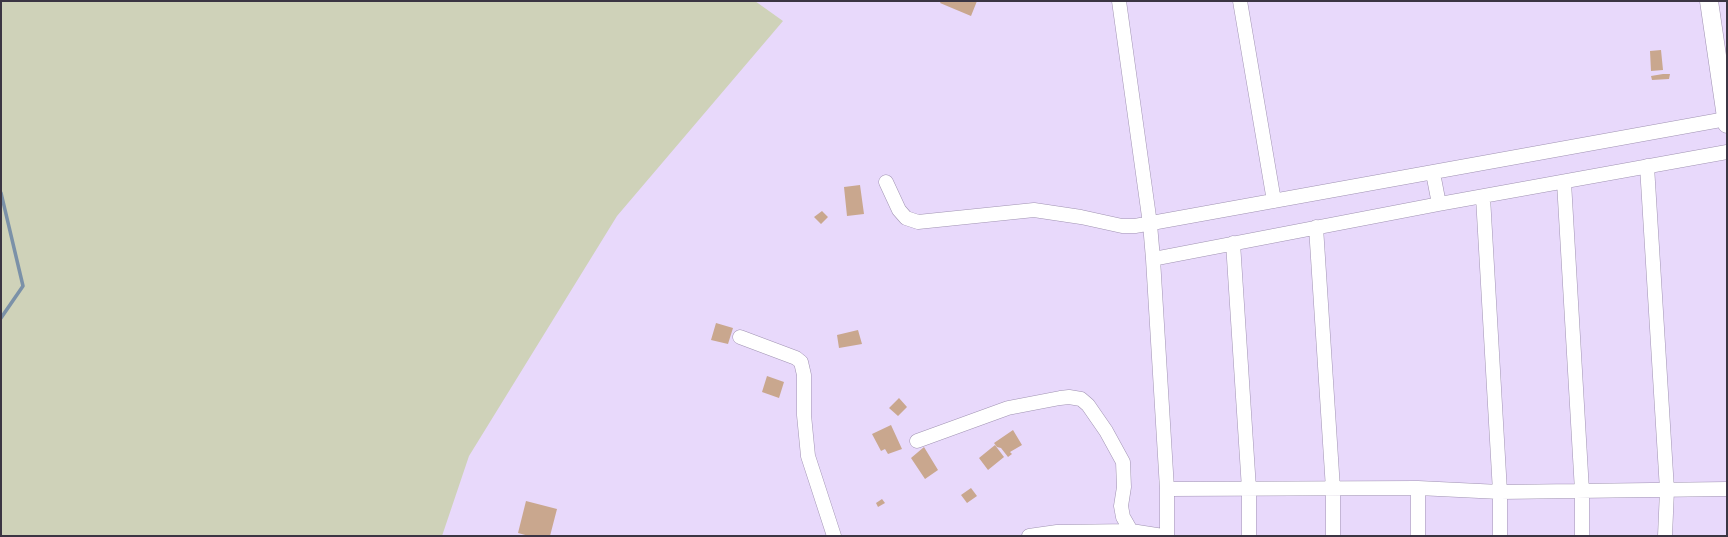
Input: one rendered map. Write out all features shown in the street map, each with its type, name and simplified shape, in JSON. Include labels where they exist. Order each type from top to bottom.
[{"type":"street","points":[[1119,1],[1154,259],[1167,489],[1167,536]]},
{"type":"street","points":[[1240,1],[1274,201]]},
{"type":"street","points":[[886,182],[899,210],[906,218],[918,222],[1034,210],[1081,217],[1122,226],[1150,224],[1727,122],[1709,1]]},
{"type":"street","points":[[1154,259],[1439,204],[1727,152]]},
{"type":"street","points":[[1647,166],[1667,490],[1665,536]]},
{"type":"street","points":[[1432,173],[1439,204]]},
{"type":"street","points":[[1564,182],[1582,491],[1582,536]]},
{"type":"street","points":[[1483,197],[1500,492],[1500,536]]},
{"type":"street","points":[[1316,227],[1333,489],[1333,536]]},
{"type":"street","points":[[1233,243],[1249,489],[1249,536]]},
{"type":"street","points":[[740,337],[796,358],[801,362],[804,375],[804,415],[808,456],[834,536]]},
{"type":"street","points":[[917,441],[1008,408],[1065,398],[1081,399],[1088,405],[1113,442],[1123,462],[1124,487],[1121,506],[1123,517],[1132,531]]},
{"type":"street","points":[[1167,489],[1418,488],[1500,492],[1727,489]]},
{"type":"street","points":[[1418,488],[1418,536]]},
{"type":"street","points":[[1030,536],[1057,532],[1132,531],[1163,536]]},
{"type":"green space","points":[[1,1],[755,1],[783,21],[617,216],[469,456],[442,536],[1,536]]},
{"type":"building","points":[[941,1],[977,1],[971,16],[940,3]]},
{"type":"building","points":[[1661,50],[1663,70],[1651,71],[1650,51]]},
{"type":"building","points":[[1670,74],[1669,79],[1652,80],[1651,76]]},
{"type":"building","points":[[860,185],[864,214],[847,216],[844,187]]},
{"type":"building","points":[[822,211],[828,217],[821,224],[814,217]]},
{"type":"building","points":[[716,323],[733,328],[728,344],[711,340]]},
{"type":"building","points":[[858,330],[862,344],[839,348],[837,335]]},
{"type":"building","points":[[767,376],[784,382],[779,398],[762,392]]},
{"type":"building","points":[[899,398],[907,407],[898,416],[889,408]]},
{"type":"building","points":[[891,425],[902,449],[888,454],[885,449],[881,451],[872,434]]},
{"type":"building","points":[[1013,430],[1022,445],[1010,452],[1012,454],[1008,457],[1001,448],[997,447],[994,443]]},
{"type":"building","points":[[995,445],[1004,457],[988,470],[979,458]]},
{"type":"building","points":[[924,447],[938,470],[925,479],[911,458]]},
{"type":"building","points":[[971,488],[977,496],[967,503],[961,495]]},
{"type":"building","points":[[882,499],[885,503],[878,507],[876,503]]},
{"type":"building","points":[[526,501],[557,509],[550,536],[529,536],[518,533]]},
{"type":"waterway","points":[[1,193],[23,286],[1,318]]}]
